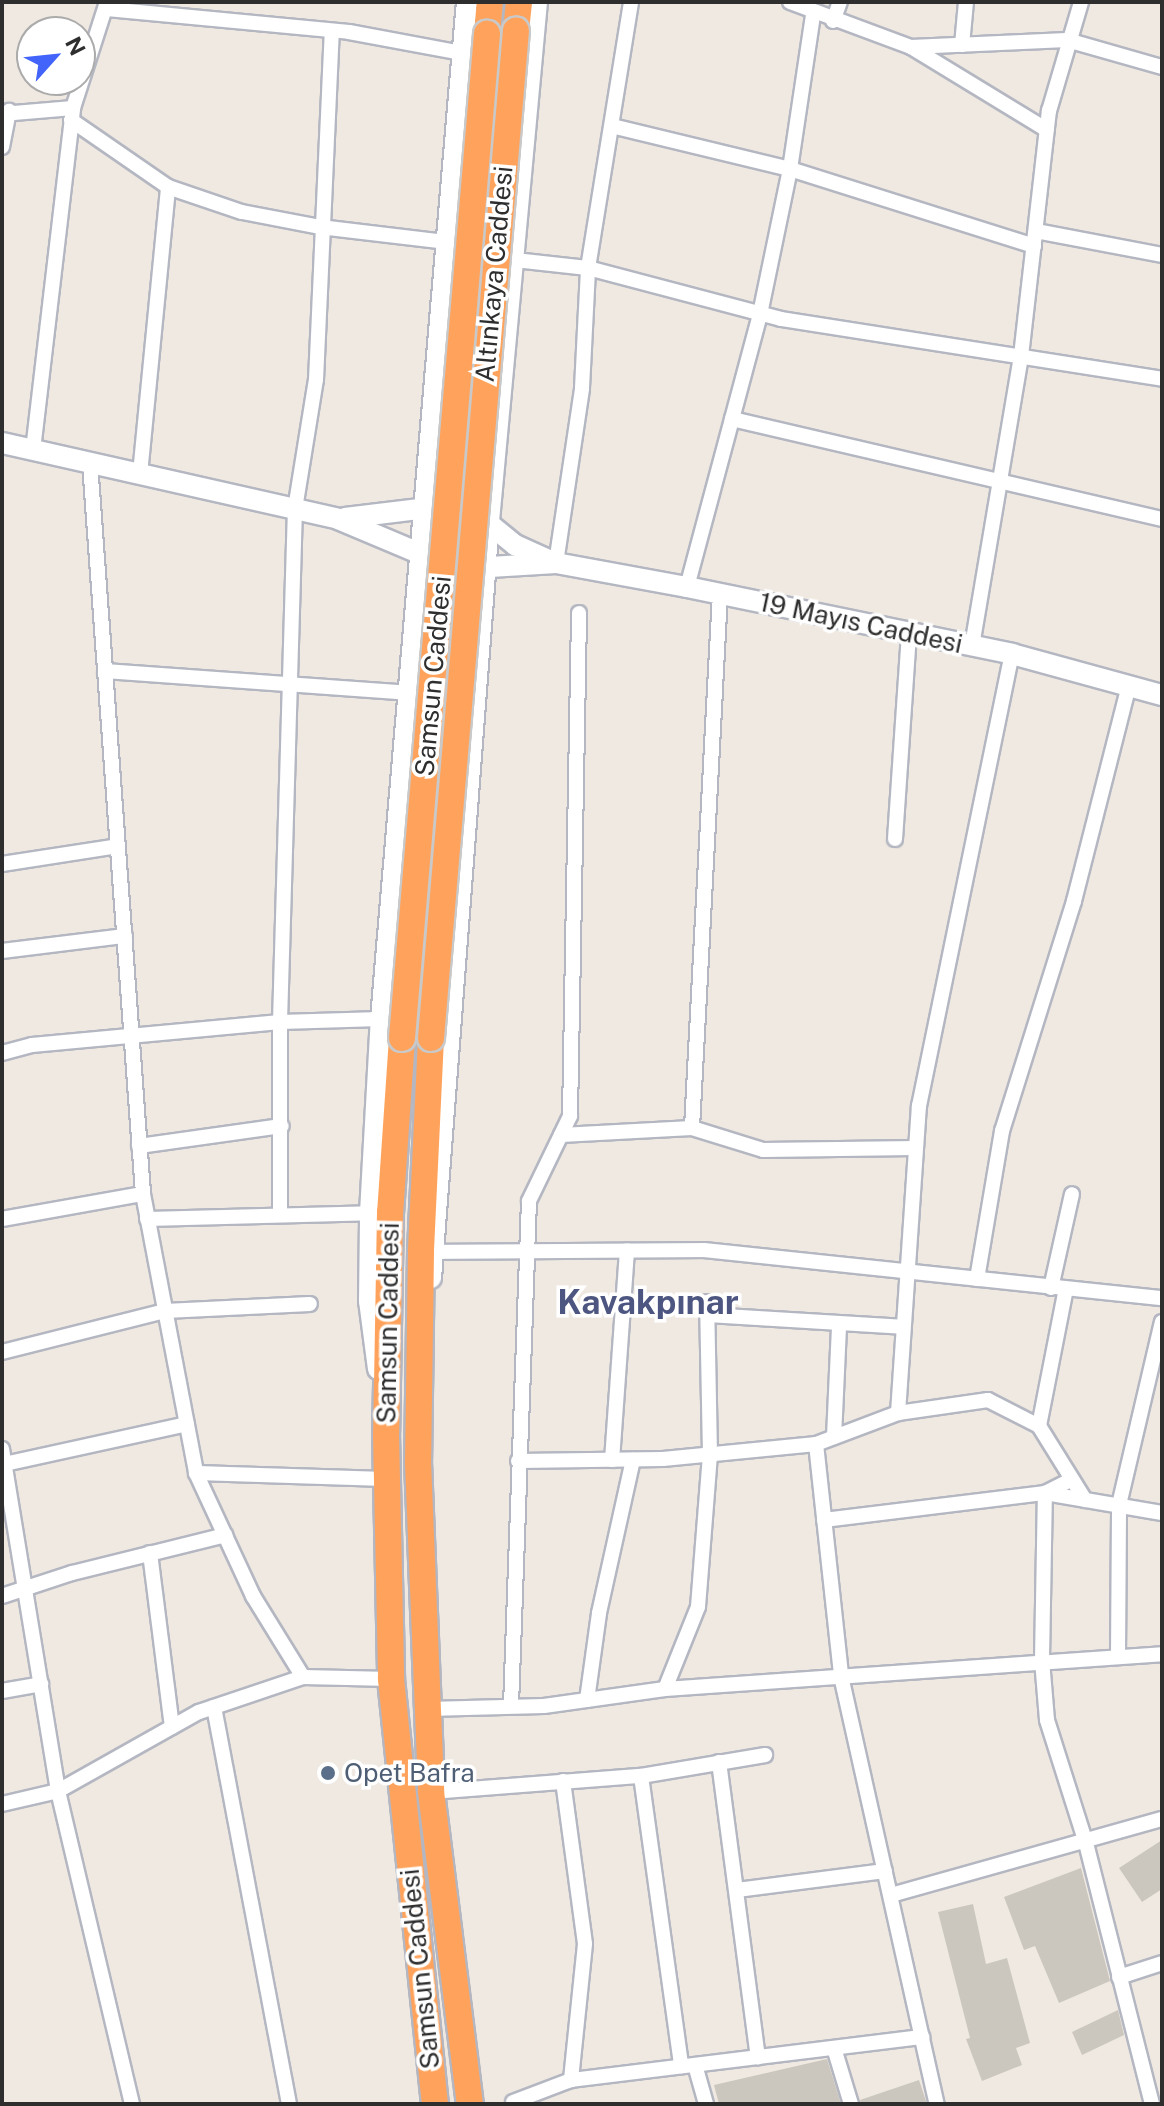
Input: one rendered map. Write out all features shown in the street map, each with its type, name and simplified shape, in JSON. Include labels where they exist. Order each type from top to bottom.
[{"type":"highway","name":"Altınkaya Caddesi","points":[[457,544],[490,2]]},
{"type":"highway","name":"Altınkaya Caddesi","points":[[457,544],[519,2]]},
{"type":"highway","name":"Samsun Caddesi","points":[[435,2104],[391,1679],[386,1433],[390,1212],[402,1038],[457,544]]},
{"type":"highway","name":"Samsun Caddesi","points":[[457,544],[431,1038],[427,1252],[419,1377],[431,1792],[470,2104]]},
{"type":"street","points":[[386,1433],[369,1301],[370,1213],[381,1019],[411,693],[445,242],[467,2]]},
{"type":"street","points":[[537,2],[427,1252],[704,1250],[1162,1298]]},
{"type":"street","points":[[556,563],[582,388],[588,268],[631,2]]},
{"type":"street","points":[[790,2],[813,15],[911,47],[1047,130]]},
{"type":"street","points":[[833,21],[840,2]]},
{"type":"street","points":[[962,45],[966,2]]},
{"type":"street","points":[[972,646],[1021,356],[1047,130],[1067,40],[1081,2]]},
{"type":"street","points":[[33,450],[72,114],[107,5],[332,31],[461,53]]},
{"type":"street","points":[[687,587],[760,314],[790,169],[813,15]]},
{"type":"street","points":[[280,1215],[280,1022],[293,684],[295,509],[316,380],[320,227],[332,31]]},
{"type":"street","points":[[911,47],[1067,40],[1162,67]]},
{"type":"street","points":[[2,147],[5,112],[72,114],[168,187],[242,212],[320,227],[445,242]]},
{"type":"street","points":[[612,126],[790,169],[1035,238],[1162,255]]},
{"type":"street","points":[[140,474],[168,187]]},
{"type":"street","points":[[515,260],[588,268],[760,314],[1162,379]]},
{"type":"street","points":[[732,419],[1162,519]]},
{"type":"street","points":[[2,443],[338,519]]},
{"type":"street","points":[[90,463],[139,1146],[147,1219],[196,1473],[253,1596],[303,1677]]},
{"type":"street","name":"19 Mayıs Caddesi","points":[[338,519],[424,508],[461,510],[489,521],[515,545],[556,563],[720,593],[1012,654],[1162,695]]},
{"type":"street","name":"19 Mayıs Caddesi","points":[[338,519],[457,569],[485,570],[556,563]]},
{"type":"street","points":[[692,1128],[720,593]]},
{"type":"street","points":[[511,1706],[529,1201],[570,1116],[579,613]]},
{"type":"street","points":[[895,839],[909,634]]},
{"type":"street","points":[[898,1413],[904,1272],[915,1148],[1012,654]]},
{"type":"street","points":[[105,671],[411,693]]},
{"type":"street","points":[[977,1279],[1002,1131],[1074,901],[1129,685]]},
{"type":"street","points":[[2,864],[118,846]]},
{"type":"street","points":[[2,951],[125,936]]},
{"type":"street","points":[[2,1053],[32,1045],[280,1022],[381,1019]]},
{"type":"street","points":[[139,1146],[282,1126]]},
{"type":"street","points":[[561,1135],[692,1128],[763,1150],[915,1148]]},
{"type":"street","points":[[2,1219],[143,1194]]},
{"type":"street","points":[[1039,1426],[1072,1194]]},
{"type":"street","points":[[147,1219],[370,1213]]},
{"type":"street","points":[[612,1460],[627,1251]]},
{"type":"street","points":[[2,1352],[165,1311],[310,1304]]},
{"type":"street","points":[[665,1689],[698,1607],[710,1455],[707,1309],[839,1325],[902,1327]]},
{"type":"street","points":[[1118,1656],[1119,1505],[1162,1322]]},
{"type":"street","points":[[834,1437],[839,1325]]},
{"type":"street","points":[[518,1461],[633,1460],[816,1444],[898,1413],[988,1400],[1039,1426],[1085,1500]]},
{"type":"street","points":[[132,2104],[58,1791],[4,1466],[187,1424]]},
{"type":"street","points":[[816,1444],[841,1676],[937,2104]]},
{"type":"street","points":[[587,1700],[599,1613],[633,1460]]},
{"type":"street","points":[[196,1473],[386,1479]]},
{"type":"street","points":[[1045,1493],[1072,1479]]},
{"type":"street","points":[[824,1520],[1045,1493],[1162,1513]]},
{"type":"street","points":[[1045,1493],[1042,1660],[1047,1720],[1085,1840],[1152,2104]]},
{"type":"street","points":[[2,1596],[26,1592],[72,1573],[225,1535]]},
{"type":"street","points":[[2,1540],[17,1536]]},
{"type":"street","points":[[150,1553],[172,1727]]},
{"type":"street","points":[[427,1709],[511,1706],[665,1689],[1042,1660],[1162,1654]]},
{"type":"street","points":[[2,1804],[58,1791],[214,1707],[303,1677],[391,1679]]},
{"type":"street","points":[[2,1691],[41,1684]]},
{"type":"street","points":[[214,1707],[289,2104]]},
{"type":"street","points":[[431,1792],[641,1776],[765,1755]]},
{"type":"street","points":[[719,1762],[758,2057]]},
{"type":"street","points":[[641,1776],[688,2066],[706,2104]]},
{"type":"street","points":[[563,1781],[585,1944],[571,2080]]},
{"type":"street","points":[[891,1895],[1162,1819]]},
{"type":"street","points":[[737,1890],[885,1871]]},
{"type":"street","points":[[1119,1977],[1162,1963]]},
{"type":"street","points":[[513,2102],[571,2080],[922,2037]]},
{"type":"street","points":[[834,2048],[851,2104]]},
{"type":"building","points":[[1162,1840],[1162,1889],[1142,1902],[1119,1868]]},
{"type":"building","points":[[1081,1868],[1110,1981],[1059,2003],[1035,1946],[1024,1950],[1004,1897]]},
{"type":"building","points":[[973,1904],[986,1964],[1007,1958],[1030,2043],[1016,2048],[1022,2065],[982,2081],[966,2039],[970,2038],[938,1912]]},
{"type":"building","points":[[1118,2010],[1124,2035],[1082,2055],[1072,2032]]},
{"type":"building","points":[[827,2059],[841,2104],[719,2104],[714,2085]]},
{"type":"building","points":[[919,2080],[927,2104],[861,2104],[860,2100]]},
{"type":"place","name":"Opet Bafra","points":[[328,1773]]},
{"type":"district","name":"Kavakpınar","points":[[648,1303]]}]
